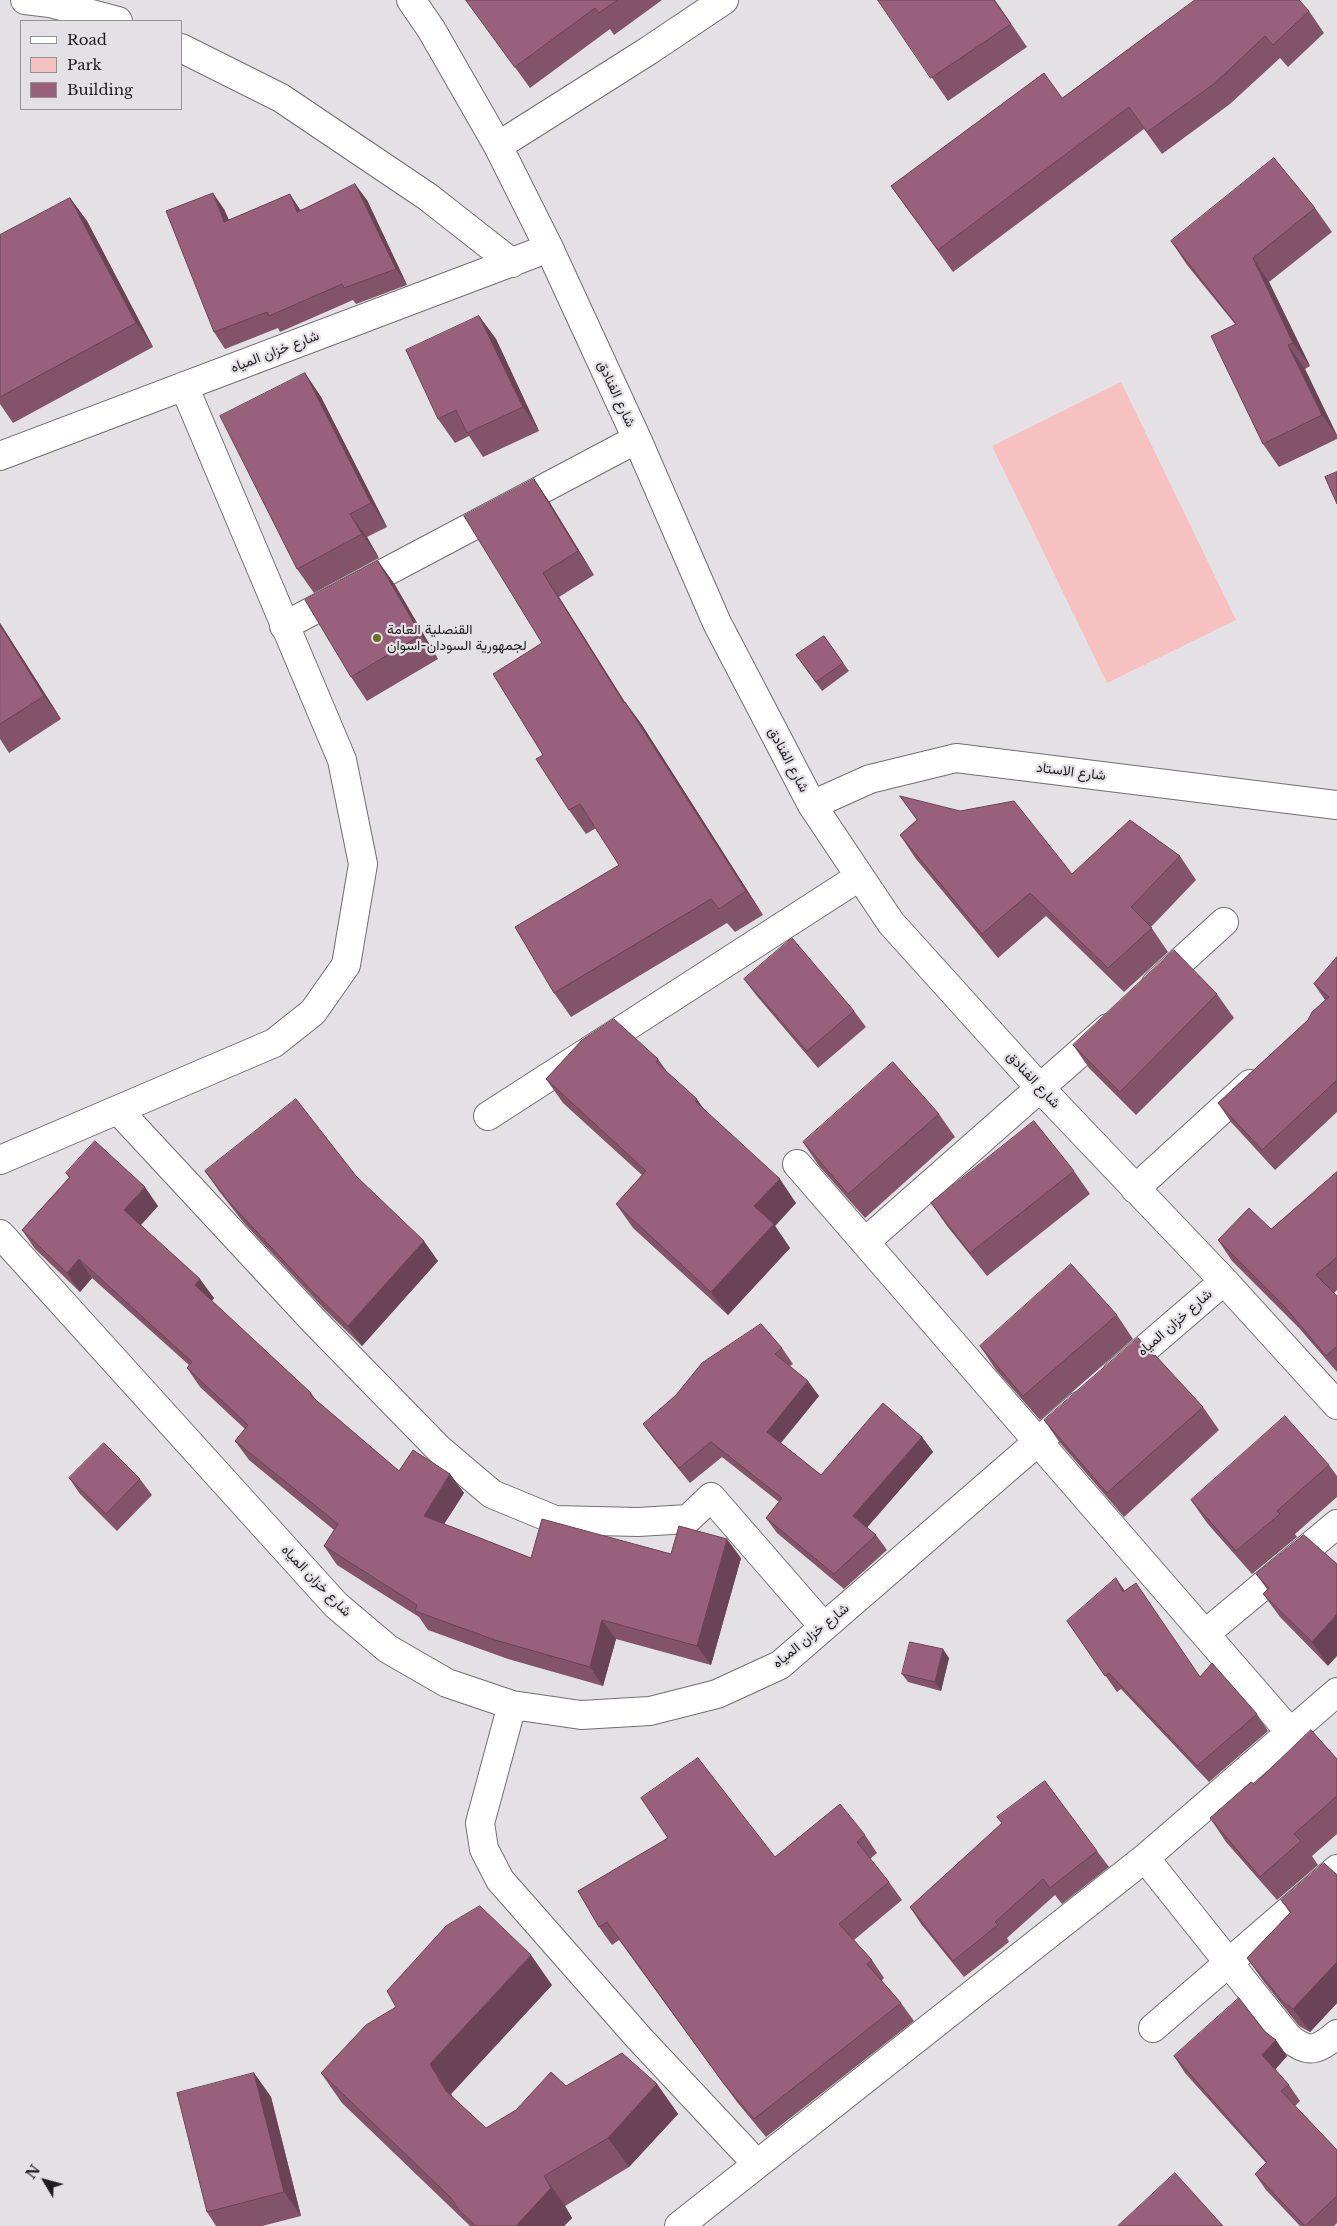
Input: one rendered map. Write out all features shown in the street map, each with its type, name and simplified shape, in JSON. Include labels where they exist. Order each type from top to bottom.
[{"type":"street","points":[[25,0],[50,3],[114,20]]},
{"type":"street","name":"شارع الفنادق","points":[[411,0],[431,29],[498,146],[549,248],[637,439],[717,624],[812,805],[859,877],[891,923],[1041,1089],[1224,1281],[1337,1405]]},
{"type":"street","points":[[498,146],[717,2]]},
{"type":"street","points":[[182,48],[281,98],[428,196],[512,263]]},
{"type":"street","name":"شارع خزان المياه","points":[[0,456],[549,248]]},
{"type":"street","points":[[0,1160],[274,1043],[313,1012],[346,965],[363,864],[342,760],[184,386]]},
{"type":"street","points":[[284,626],[637,439]]},
{"type":"street","name":"شارع الاستاد","points":[[812,805],[870,779],[956,758],[1337,806]]},
{"type":"street","points":[[488,1116],[859,877]]},
{"type":"street","points":[[865,1242],[1041,1089],[1224,922]]},
{"type":"street","points":[[1135,1189],[1267,1068]]},
{"type":"street","points":[[118,1110],[314,1321],[440,1449],[492,1494],[555,1520],[620,1521],[688,1519],[711,1497],[824,1627]]},
{"type":"street","points":[[797,1164],[1290,1732]]},
{"type":"street","name":"شارع خزان المياه","points":[[0,1234],[336,1605],[388,1650],[448,1683],[512,1705],[581,1715],[650,1711],[679,1704],[717,1694],[780,1665],[1224,1281]]},
{"type":"street","points":[[1205,1634],[1337,1524]]},
{"type":"street","points":[[679,2226],[1145,1858],[1336,1694]]},
{"type":"street","points":[[512,1705],[480,1823],[484,1849],[500,1880],[639,2038],[757,2164]]},
{"type":"street","points":[[1145,1858],[1228,1963],[1294,2042],[1307,2048],[1315,2049],[1324,2045],[1337,2034]]},
{"type":"street","points":[[1153,2028],[1337,1869]]},
{"type":"green space","points":[[1121,382],[1236,620],[1107,683],[992,446]]},
{"type":"building","points":[[466,0],[617,0],[599,13],[595,8],[515,67]]},
{"type":"building","points":[[878,0],[994,0],[1011,24],[931,78]]},
{"type":"building","points":[[1195,0],[1299,0],[1309,11],[1273,45],[1265,36],[1215,83],[1147,132],[1129,107],[938,250],[891,186],[1044,73],[1062,98]]},
{"type":"building","points":[[1274,158],[1315,208],[1253,258],[1293,343],[1288,345],[1322,415],[1263,444],[1211,336],[1236,324],[1171,241]]},
{"type":"building","points":[[355,184],[396,269],[344,288],[342,284],[269,316],[267,312],[214,332],[166,211],[213,193],[224,222],[290,194],[297,212]]},
{"type":"building","points":[[70,198],[136,323],[0,397],[0,235]]},
{"type":"building","points":[[479,316],[523,407],[467,433],[456,410],[438,419],[406,350]]},
{"type":"building","points":[[305,373],[371,503],[350,514],[362,534],[297,569],[220,416]]},
{"type":"building","points":[[1337,472],[1337,504],[1325,477]]},
{"type":"building","points":[[534,479],[578,551],[543,573],[624,703],[746,891],[719,909],[711,899],[554,993],[515,927],[619,865],[580,804],[569,810],[536,759],[543,755],[493,674],[542,643],[464,516]]},
{"type":"building","name":"القنصلية العامة لجمهورية السودان-اسوان","points":[[378,561],[421,635],[351,677],[305,600]]},
{"type":"building","points":[[0,625],[44,696],[0,724]]},
{"type":"building","points":[[824,636],[843,663],[816,682],[796,655]]},
{"type":"building","points":[[900,796],[960,811],[1014,801],[1072,874],[1130,820],[1180,856],[1131,907],[1152,928],[1108,968],[1030,893],[982,934],[900,835],[917,820]]},
{"type":"building","points":[[792,938],[854,1011],[807,1051],[744,979]]},
{"type":"building","points":[[1174,950],[1217,994],[1120,1092],[1073,1045]]},
{"type":"building","points":[[1337,957],[1337,1080],[1262,1150],[1218,1103],[1308,1020],[1312,1012],[1329,997],[1314,984]]},
{"type":"building","points":[[614,1019],[658,1059],[656,1062],[697,1099],[695,1101],[780,1179],[754,1206],[774,1224],[711,1292],[616,1204],[646,1171],[546,1079],[582,1040]]},
{"type":"building","points":[[893,1062],[939,1114],[848,1194],[803,1142]]},
{"type":"building","points":[[296,1099],[356,1176],[424,1241],[348,1326],[311,1290],[229,1202],[205,1171]]},
{"type":"building","points":[[1034,1121],[1074,1171],[970,1253],[931,1203]]},
{"type":"building","points":[[95,1141],[145,1187],[124,1210],[200,1279],[195,1285],[311,1393],[310,1395],[399,1471],[413,1450],[450,1474],[424,1516],[531,1558],[542,1519],[671,1554],[679,1526],[727,1539],[697,1646],[602,1620],[590,1667],[495,1640],[415,1611],[417,1605],[324,1546],[338,1524],[235,1441],[248,1425],[187,1368],[192,1362],[79,1259],[67,1273],[22,1230],[70,1177],[66,1173]]},
{"type":"building","points":[[1337,1172],[1337,1257],[1316,1275],[1337,1296],[1337,1346],[1326,1356],[1285,1307],[1218,1240],[1249,1208],[1271,1229]]},
{"type":"building","points":[[1071,1264],[1117,1315],[1023,1396],[980,1346]]},
{"type":"building","points":[[761,1324],[782,1348],[775,1354],[808,1381],[767,1432],[821,1475],[883,1403],[922,1437],[853,1516],[876,1535],[834,1574],[766,1518],[782,1498],[711,1442],[679,1468],[643,1424],[676,1395],[702,1363]]},
{"type":"building","points":[[1138,1338],[1203,1407],[1107,1493],[1044,1420]]},
{"type":"building","points":[[1285,1416],[1329,1465],[1277,1511],[1280,1514],[1236,1551],[1191,1500]]},
{"type":"building","points":[[104,1443],[140,1479],[106,1514],[69,1478]]},
{"type":"building","points":[[1304,1535],[1337,1564],[1337,1614],[1312,1642],[1263,1594],[1269,1588],[1256,1574]]},
{"type":"building","points":[[1116,1578],[1123,1592],[1136,1583],[1200,1677],[1212,1663],[1257,1714],[1197,1766],[1109,1673],[1105,1676],[1067,1621]]},
{"type":"building","points":[[910,1642],[943,1649],[935,1682],[902,1674]]},
{"type":"building","points":[[1311,1730],[1337,1759],[1337,1796],[1294,1834],[1301,1841],[1260,1877],[1210,1818],[1251,1782],[1254,1784]]},
{"type":"building","points":[[698,1758],[775,1857],[840,1804],[865,1835],[857,1842],[889,1882],[839,1924],[872,1960],[867,1964],[901,2003],[754,2119],[724,2084],[607,1922],[599,1927],[578,1891],[668,1838],[641,1798]]},
{"type":"building","points":[[1045,1781],[1097,1851],[1050,1888],[1043,1879],[995,1922],[998,1925],[953,1961],[910,1907],[1002,1823],[997,1817]]},
{"type":"building","points":[[1324,1863],[1337,1875],[1337,1962],[1293,2009],[1283,2002],[1247,1958],[1291,1912],[1281,1900]]},
{"type":"building","points":[[480,1906],[531,1955],[430,2064],[446,2091],[486,2128],[516,2110],[551,2072],[566,2086],[622,2053],[657,2084],[608,2138],[544,2176],[551,2188],[516,2226],[476,2226],[459,2210],[451,2198],[321,2073],[366,2025],[396,2007],[387,1991],[446,1926]]},
{"type":"building","points":[[1239,1998],[1264,2031],[1276,2040],[1262,2055],[1289,2085],[1281,2091],[1337,2150],[1337,2196],[1305,2226],[1255,2174],[1267,2162],[1174,2056]]},
{"type":"building","points":[[254,2073],[284,2192],[207,2212],[177,2093]]},
{"type":"building","points":[[1175,2173],[1223,2226],[1118,2226]]},
{"type":"place","name":"القنصلية العامة لجمهورية السودان-اسوان","points":[[377,638]]}]
